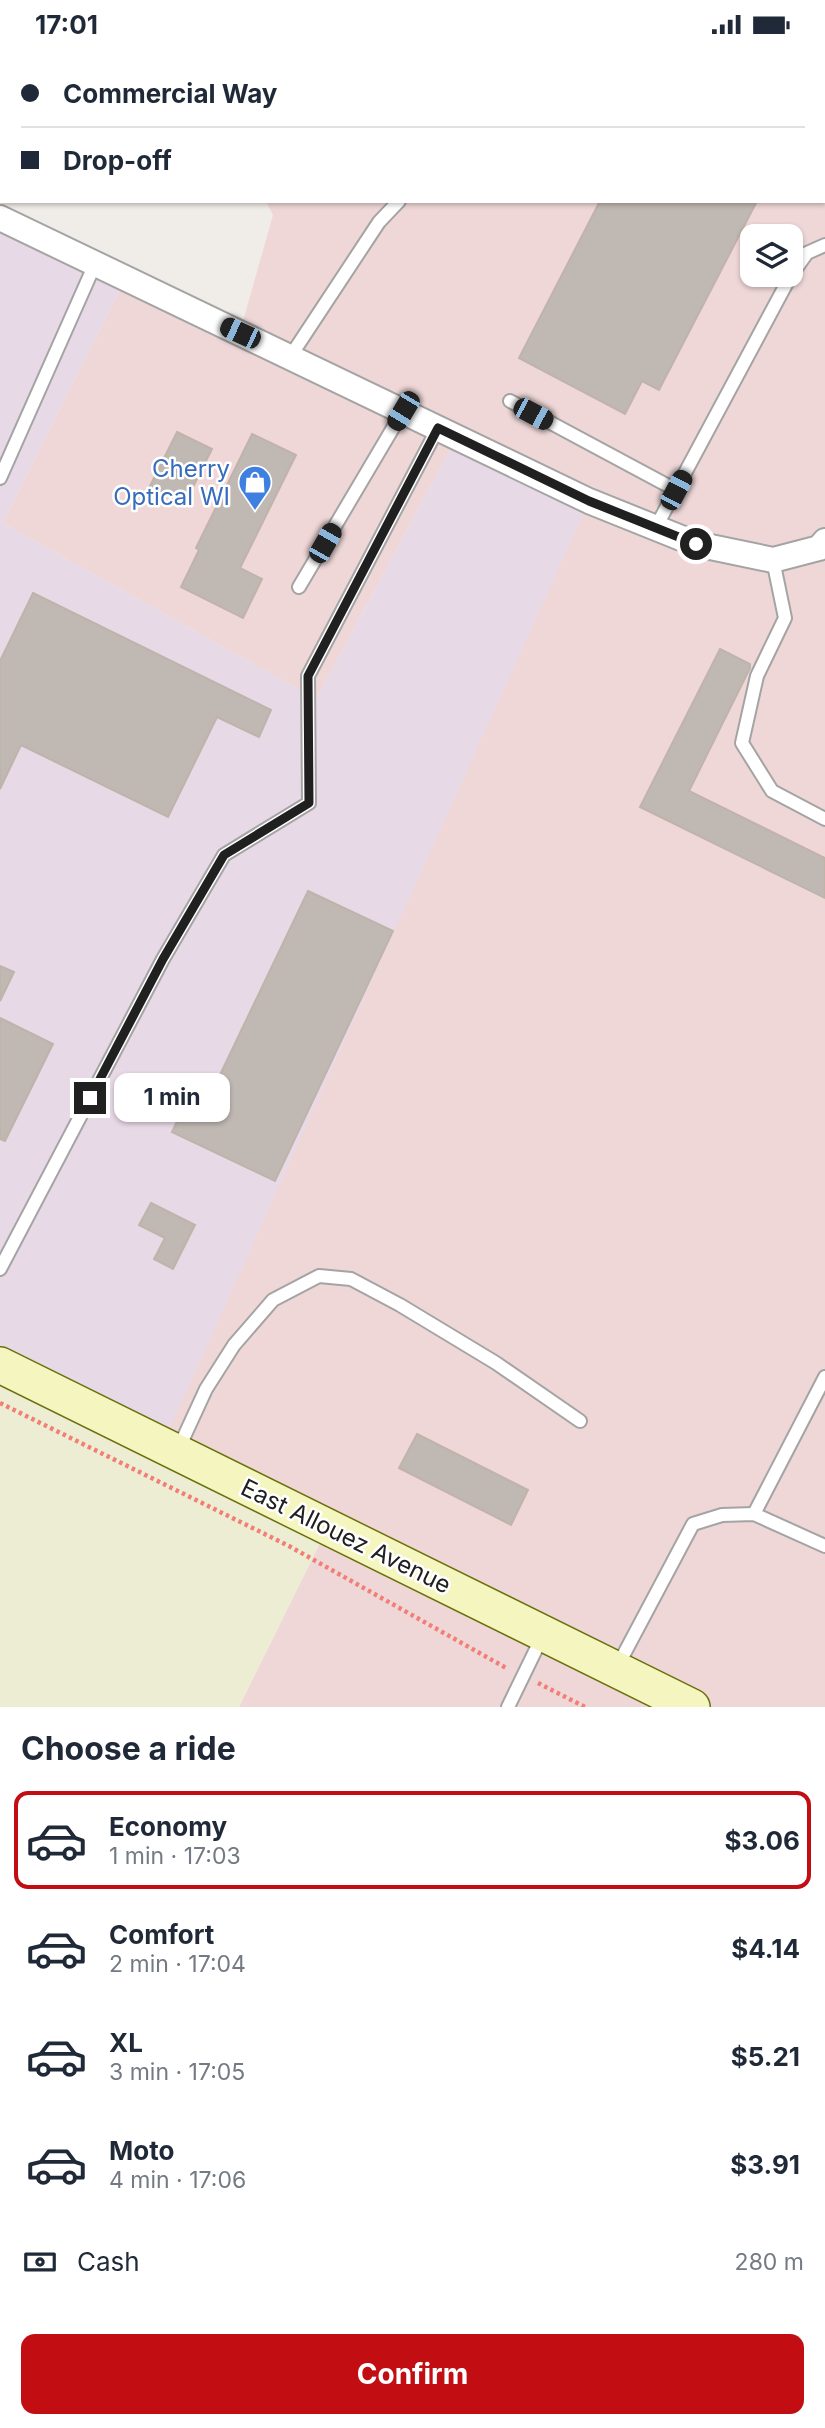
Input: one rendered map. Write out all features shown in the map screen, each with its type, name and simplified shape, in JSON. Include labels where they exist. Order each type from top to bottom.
[{"type":"street","points":[[0,218],[589,501],[696,544],[772,561],[823,549]]},
{"type":"street","name":"East Allouez Avenue","points":[[0,1365],[692,1707]]},
{"type":"lane","points":[[290,357],[379,222],[397,203]]},
{"type":"lane","points":[[656,527],[790,277],[807,253],[825,244]]},
{"type":"lane","points":[[0,478],[95,264]]},
{"type":"lane","points":[[510,401],[676,490]]},
{"type":"lane","points":[[299,587],[403,411]]},
{"type":"lane","points":[[0,1269],[163,959],[224,855],[309,803],[308,676],[438,428]]},
{"type":"lane","points":[[772,561],[785,618],[757,675],[742,743],[772,791],[825,819]]},
{"type":"lane","points":[[177,1452],[206,1389],[234,1345],[273,1300],[319,1276],[351,1279],[400,1305],[496,1363],[580,1421]]},
{"type":"lane","points":[[754,1514],[825,1377]]},
{"type":"lane","points":[[616,1669],[693,1524],[722,1515],[754,1514],[825,1546]]},
{"type":"lane","points":[[508,1707],[544,1634]]},
{"type":"path","points":[[0,1403],[289,1546],[486,1658],[585,1707]]},
{"type":"shaded area","points":[[267,203],[825,203],[825,1707],[239,1707],[328,1527],[162,1445],[457,437],[316,699],[3,523],[126,278],[240,332],[273,215]]},
{"type":"shaded area","points":[[0,218],[126,278],[3,523],[316,699],[457,437],[589,501],[162,1445],[0,1365]]},
{"type":"green space","points":[[0,1386],[319,1544],[239,1707],[0,1707]]},
{"type":"building","points":[[599,203],[756,203],[745,224],[740,224],[740,234],[659,390],[642,381],[625,414],[519,358]]},
{"type":"building","points":[[177,432],[212,449],[185,503],[150,486]]},
{"type":"building","points":[[252,434],[296,455],[240,568],[262,579],[243,618],[181,587],[199,550],[196,548]]},
{"type":"building","points":[[33,593],[271,710],[259,737],[217,717],[168,817],[21,745],[0,789],[0,661]]},
{"type":"building","points":[[720,649],[750,664],[750,668],[689,791],[825,858],[825,898],[640,807]]},
{"type":"building","points":[[308,891],[393,931],[275,1181],[172,1132],[189,1096],[206,1104]]},
{"type":"building","points":[[0,966],[14,972],[0,1001]]},
{"type":"building","points":[[0,1018],[53,1044],[5,1141],[0,1139]]},
{"type":"building","points":[[151,1203],[195,1225],[173,1269],[154,1259],[165,1238],[139,1225]]},
{"type":"building","points":[[417,1434],[528,1490],[511,1525],[399,1468]]},
{"type":"place","name":"Cherry Optical WI","points":[[255,512]]},
{"type":"route","points":[[90,1098],[163,959],[224,855],[309,803],[308,676],[438,428],[589,501],[696,544]]}]
